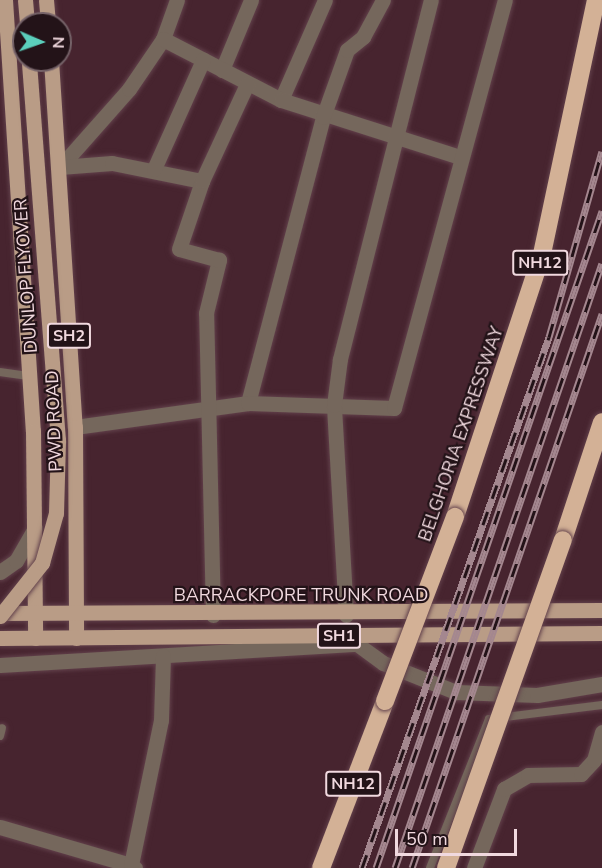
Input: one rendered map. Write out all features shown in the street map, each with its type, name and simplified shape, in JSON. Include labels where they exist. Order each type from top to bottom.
[{"type":"highway","name":"BELGHORIA EXPRESSWAY","points":[[321,868],[455,518],[542,254],[596,0]]},
{"type":"highway","points":[[446,868],[563,540],[602,422]]},
{"type":"main road","name":"PWD ROAD","points":[[5,0],[7,127],[30,376],[35,528],[35,638]]},
{"type":"main road","name":"DUNLOP FLYOVER","points":[[0,615],[42,563],[56,513],[58,440],[30,72]]},
{"type":"main road","name":"PWD ROAD","points":[[52,72],[60,167],[75,427],[77,613],[75,638]]},
{"type":"main road","name":"BARRACKPORE TRUNK ROAD","points":[[0,615],[34,613],[346,615],[602,610]]},
{"type":"main road","name":"SH1","points":[[0,638],[602,633]]},
{"type":"street","points":[[60,167],[129,89],[163,39],[177,0]]},
{"type":"street","points":[[222,70],[251,0]]},
{"type":"street","points":[[281,100],[325,0]]},
{"type":"street","points":[[248,403],[323,117],[352,42],[363,37],[383,0]]},
{"type":"street","points":[[346,615],[334,405],[373,216],[398,136],[431,0]]},
{"type":"street","points":[[75,427],[248,403],[394,408],[460,158],[505,0]]},
{"type":"street","points":[[163,39],[247,84],[323,117],[398,136],[460,158]]},
{"type":"street","points":[[154,169],[203,60]]},
{"type":"street","points":[[213,615],[206,313],[219,260],[179,249],[202,181],[247,84]]},
{"type":"street","points":[[60,167],[112,163],[154,169],[202,181]]},
{"type":"street","points":[[0,572],[16,561],[35,528]]},
{"type":"street","points":[[0,555],[16,561]]},
{"type":"street","points":[[0,665],[357,644],[382,663],[456,692],[537,695],[602,684]]},
{"type":"street","points":[[0,827],[133,867],[161,720],[163,656]]},
{"type":"street","points":[[474,868],[504,789],[528,775],[582,774],[594,759],[602,732]]},
{"type":"lane","points":[[0,372],[30,376]]},
{"type":"lane","points":[[430,868],[489,719],[602,705]]},
{"type":"railway","points":[[362,868],[549,337],[602,151]]},
{"type":"railway","points":[[376,868],[602,211]]},
{"type":"railway","points":[[395,868],[602,263]]},
{"type":"railway","points":[[412,868],[602,314]]}]
